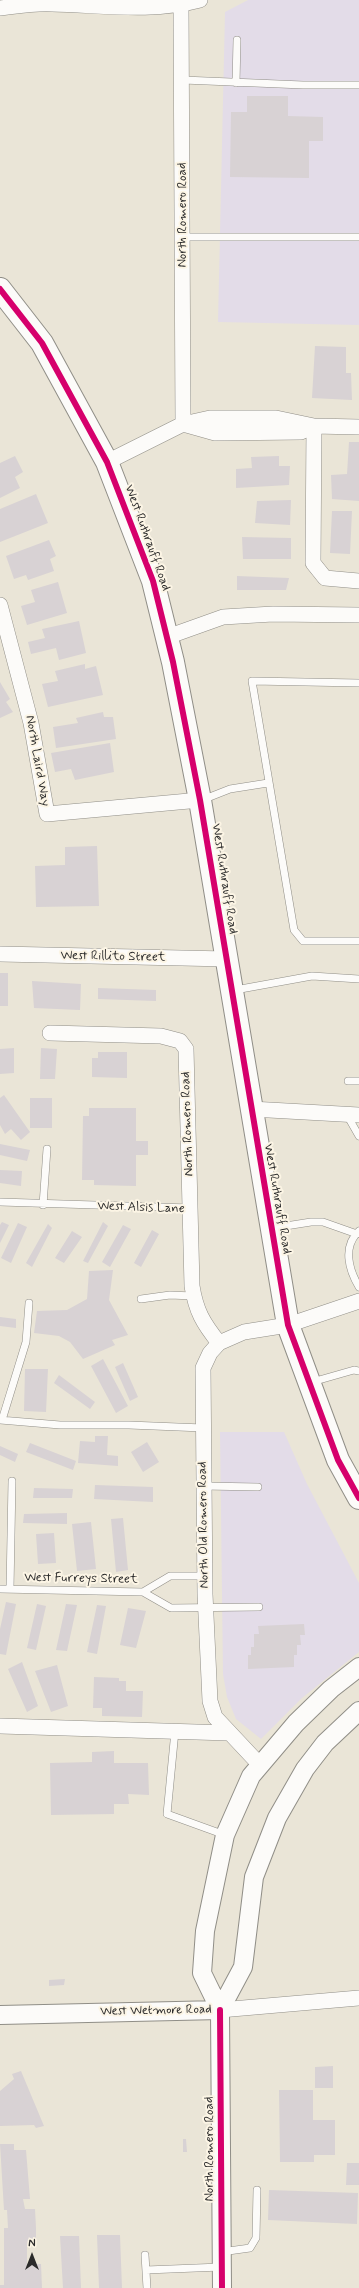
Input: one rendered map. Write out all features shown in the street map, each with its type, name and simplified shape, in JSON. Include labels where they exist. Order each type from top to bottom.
[{"type":"main road","name":"West Ruthrauff Road","points":[[0,289],[42,343],[107,462],[153,581],[167,637],[200,800],[288,1325],[338,1460],[359,1498]]},
{"type":"street","points":[[0,8],[50,4],[181,5],[200,0]]},
{"type":"street","name":"North Romero Road","points":[[181,5],[183,80],[183,424]]},
{"type":"street","points":[[107,462],[183,424],[215,433],[301,432],[314,426],[359,427]]},
{"type":"street","points":[[314,426],[313,563],[325,578],[330,580],[359,581]]},
{"type":"street","name":"North Laird Way","points":[[0,605],[4,639],[32,722],[47,814],[200,800]]},
{"type":"street","points":[[167,637],[223,617],[273,614],[359,615]]},
{"type":"street","name":"West Rillito Street","points":[[0,954],[227,959]]},
{"type":"street","name":"North Romero Road","points":[[50,1033],[161,1036],[180,1041],[186,1049],[191,1208]]},
{"type":"street","points":[[251,1109],[353,1115]]},
{"type":"street","name":"West Alsis Lane","points":[[191,1208],[193,1296],[195,1307],[204,1324],[219,1343]]},
{"type":"street","name":"North Old Romero Road","points":[[260,1766],[215,1717],[210,1701],[205,1576],[203,1368],[210,1353],[219,1343],[244,1332],[288,1325],[359,1301]]},
{"type":"street","name":"North Romero Road","points":[[222,2288],[220,2010],[202,1973],[205,1931],[225,1834],[251,1776],[296,1723],[331,1689],[359,1667]]},
{"type":"street","name":"North Romero Road","points":[[220,2010],[243,1967],[254,1877],[277,1818],[305,1769],[325,1743],[359,1711]]},
{"type":"street","points":[[0,1726],[229,1733]]},
{"type":"street","name":"West Wetmore Road","points":[[0,2015],[220,2010],[359,1998]]},
{"type":"lane","points":[[236,83],[237,40]]},
{"type":"lane","points":[[183,80],[236,83],[359,85]]},
{"type":"lane","points":[[183,237],[359,237]]},
{"type":"lane","points":[[359,683],[252,681],[294,930],[303,941],[359,941]]},
{"type":"lane","points":[[200,800],[230,789],[268,783]]},
{"type":"lane","points":[[232,991],[312,976],[359,979]]},
{"type":"lane","points":[[348,1081],[359,1081]]},
{"type":"lane","points":[[353,1115],[359,1136]]},
{"type":"lane","points":[[43,1205],[47,1149]]},
{"type":"lane","name":"West Alsis Lane","points":[[0,1202],[43,1205],[191,1208]]},
{"type":"lane","points":[[271,1228],[311,1222],[324,1222],[358,1232],[351,1243],[349,1266],[359,1287]]},
{"type":"lane","points":[[141,1299],[170,1295],[193,1296]]},
{"type":"lane","points":[[29,1303],[26,1342],[1,1420],[60,1426],[129,1425],[203,1428]]},
{"type":"lane","points":[[310,1383],[354,1370],[359,1371]]},
{"type":"lane","points":[[10,1589],[12,1481]]},
{"type":"lane","points":[[204,1486],[258,1487]]},
{"type":"lane","name":"West Furreys Street","points":[[0,1589],[143,1592],[170,1576],[205,1576]]},
{"type":"lane","points":[[143,1592],[171,1608],[258,1607]]},
{"type":"lane","points":[[175,1731],[167,1814],[225,1834]]},
{"type":"lane","points":[[146,2270],[221,2260],[250,2248],[256,2238],[257,2190]]},
{"type":"lane","points":[[145,2255],[147,2288]]},
{"type":"shaded area","points":[[248,0],[359,0],[359,325],[218,322],[225,12]]},
{"type":"shaded area","points":[[220,1432],[284,1432],[307,1484],[359,1583],[359,1652],[302,1698],[261,1739],[236,1719],[227,1697],[223,1674]]},
{"type":"building","points":[[247,96],[288,96],[288,116],[323,117],[323,141],[309,141],[309,178],[230,177],[231,112],[247,112]]},
{"type":"building","points":[[315,346],[346,347],[346,373],[351,373],[352,400],[312,398]]},
{"type":"building","points":[[349,442],[359,442],[359,501],[332,499],[331,475],[347,474]]},
{"type":"building","points":[[15,456],[23,472],[15,477],[20,488],[0,498],[0,463]]},
{"type":"building","points":[[279,456],[279,466],[290,466],[289,485],[236,488],[236,469],[252,468],[251,457]]},
{"type":"building","points":[[36,494],[48,523],[0,542],[0,509]]},
{"type":"building","points":[[291,500],[290,525],[255,523],[257,501]]},
{"type":"building","points":[[332,511],[352,511],[350,554],[330,553]]},
{"type":"building","points":[[242,537],[291,538],[291,559],[243,559]]},
{"type":"building","points":[[49,540],[56,556],[50,559],[54,571],[28,580],[26,575],[14,579],[6,556]]},
{"type":"building","points":[[237,576],[289,578],[286,590],[237,590]]},
{"type":"building","points":[[58,582],[67,613],[27,625],[21,606],[35,602],[31,590]]},
{"type":"building","points":[[79,621],[86,653],[59,660],[56,648],[31,654],[28,642],[45,638],[42,629]]},
{"type":"building","points":[[85,664],[85,669],[96,666],[103,695],[48,707],[42,684],[58,681],[55,671]]},
{"type":"building","points":[[0,682],[10,699],[6,702],[13,712],[0,718]]},
{"type":"building","points":[[103,712],[104,717],[113,717],[116,739],[56,748],[53,727],[78,723],[76,718]]},
{"type":"building","points":[[110,743],[114,772],[75,780],[71,769],[55,772],[51,753]]},
{"type":"building","points":[[97,846],[99,906],[36,907],[35,866],[65,865],[65,847]]},
{"type":"building","points":[[0,973],[8,973],[8,1006],[0,1006]]},
{"type":"building","points":[[32,981],[81,984],[80,1010],[34,1008]]},
{"type":"building","points":[[98,988],[156,990],[156,1001],[98,999]]},
{"type":"building","points":[[14,1048],[14,1073],[0,1074],[0,1049]]},
{"type":"building","points":[[41,1048],[57,1049],[55,1079],[40,1079]]},
{"type":"building","points":[[98,1052],[127,1052],[127,1078],[92,1077],[92,1058],[98,1058]]},
{"type":"building","points":[[4,1095],[30,1132],[21,1140],[11,1129],[5,1134],[0,1125],[0,1098]]},
{"type":"building","points":[[30,1098],[52,1098],[52,1128],[30,1128]]},
{"type":"building","points":[[89,1108],[136,1108],[136,1141],[148,1141],[148,1155],[136,1155],[136,1186],[94,1185],[94,1180],[82,1180],[83,1116],[89,1116]]},
{"type":"building","points":[[0,1144],[30,1150],[27,1161],[0,1155]]},
{"type":"building","points":[[0,1170],[22,1171],[21,1186],[0,1183]]},
{"type":"building","points":[[2,1222],[9,1225],[0,1243],[0,1225]]},
{"type":"building","points":[[103,1222],[108,1226],[88,1263],[83,1261]]},
{"type":"building","points":[[18,1223],[27,1227],[11,1263],[1,1258]]},
{"type":"building","points":[[48,1224],[52,1228],[32,1267],[26,1263]]},
{"type":"building","points":[[123,1225],[131,1229],[110,1267],[102,1262]]},
{"type":"building","points":[[152,1230],[159,1234],[141,1267],[134,1263]]},
{"type":"building","points":[[72,1231],[82,1237],[64,1263],[55,1258]]},
{"type":"building","points":[[113,1270],[109,1300],[128,1335],[112,1340],[115,1345],[83,1359],[70,1342],[59,1336],[34,1333],[37,1311],[67,1310],[87,1299],[89,1271]]},
{"type":"building","points":[[0,1317],[16,1319],[16,1328],[0,1326]]},
{"type":"building","points":[[103,1359],[128,1406],[116,1413],[91,1366]]},
{"type":"building","points":[[123,1363],[138,1397],[130,1401],[115,1367]]},
{"type":"building","points":[[25,1369],[48,1369],[46,1412],[24,1411]]},
{"type":"building","points":[[59,1375],[95,1402],[90,1409],[54,1383]]},
{"type":"building","points":[[95,1436],[108,1436],[107,1455],[118,1456],[118,1466],[78,1463],[80,1441],[95,1442]]},
{"type":"building","points":[[147,1442],[159,1462],[143,1472],[131,1452]]},
{"type":"building","points":[[30,1443],[76,1461],[73,1470],[26,1452]]},
{"type":"building","points":[[0,1446],[18,1454],[15,1462],[0,1455]]},
{"type":"building","points":[[95,1485],[153,1487],[153,1502],[94,1499]]},
{"type":"building","points":[[34,1488],[73,1489],[72,1498],[33,1498]]},
{"type":"building","points":[[67,1513],[67,1524],[23,1523],[24,1514]]},
{"type":"building","points":[[123,1518],[128,1570],[116,1572],[111,1519]]},
{"type":"building","points":[[91,1522],[96,1569],[77,1571],[72,1524]]},
{"type":"building","points":[[54,1533],[56,1563],[38,1564],[36,1534]]},
{"type":"building","points":[[6,1602],[16,1604],[6,1655],[0,1654],[0,1629]]},
{"type":"building","points":[[37,1604],[46,1606],[36,1650],[27,1648]]},
{"type":"building","points":[[66,1604],[77,1605],[67,1651],[56,1650]]},
{"type":"building","points":[[97,1605],[106,1606],[97,1654],[87,1652]]},
{"type":"building","points":[[128,1608],[146,1611],[136,1648],[120,1645]]},
{"type":"building","points":[[304,1624],[305,1635],[300,1635],[301,1645],[297,1645],[297,1655],[294,1655],[294,1667],[248,1669],[248,1655],[251,1655],[251,1647],[254,1647],[254,1634],[259,1634],[258,1626]]},
{"type":"building","points":[[22,1662],[38,1706],[27,1712],[8,1669]]},
{"type":"building","points":[[57,1665],[68,1706],[51,1712],[35,1671]]},
{"type":"building","points":[[94,1677],[119,1678],[119,1681],[126,1681],[126,1691],[143,1691],[142,1717],[102,1716],[102,1708],[93,1708]]},
{"type":"building","points":[[114,1751],[114,1763],[148,1763],[149,1795],[128,1794],[129,1804],[114,1804],[114,1814],[51,1815],[50,1763],[92,1762],[92,1752]]},
{"type":"building","points":[[65,1979],[64,1985],[49,1986],[49,1980]]},
{"type":"building","points":[[333,2066],[333,2088],[315,2088],[315,2067]]},
{"type":"building","points":[[21,2071],[44,2126],[36,2128],[34,2125],[0,2126],[0,2091],[14,2079],[12,2074]]},
{"type":"building","points":[[279,2090],[313,2090],[313,2120],[335,2120],[335,2155],[314,2155],[314,2162],[280,2162]]},
{"type":"building","points":[[183,2139],[186,2139],[187,2152],[183,2152]]},
{"type":"building","points":[[0,2144],[14,2144],[14,2150],[26,2150],[30,2199],[23,2199],[25,2209],[35,2209],[36,2228],[36,2246],[27,2246],[27,2264],[41,2264],[42,2288],[0,2288],[0,2285],[4,2285],[4,2228],[8,2228],[7,2210],[4,2210]]},
{"type":"building","points":[[347,2163],[359,2163],[359,2185],[346,2185]]},
{"type":"building","points":[[269,2190],[358,2193],[357,2224],[268,2220]]},
{"type":"building","points":[[97,2235],[120,2235],[122,2288],[99,2288]]},
{"type":"building","points":[[60,2236],[79,2236],[81,2288],[63,2288]]},
{"type":"cycle path","points":[[0,289],[42,343],[107,462],[153,581],[173,662],[200,800],[288,1325],[338,1460],[359,1498]]},
{"type":"cycle path","points":[[220,2010],[222,2288]]}]
